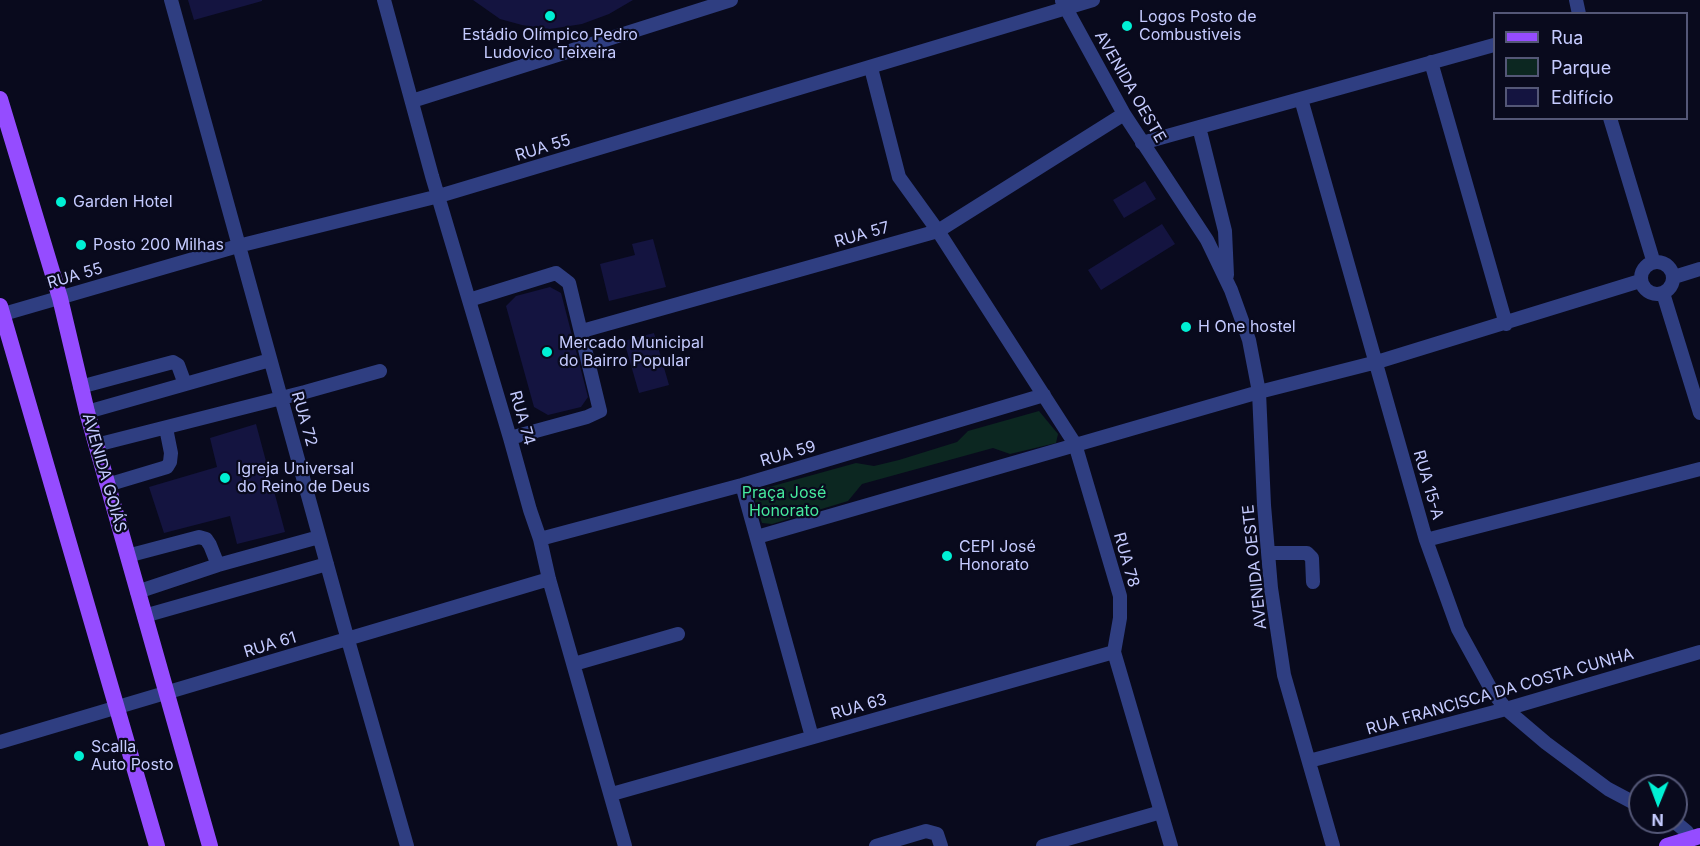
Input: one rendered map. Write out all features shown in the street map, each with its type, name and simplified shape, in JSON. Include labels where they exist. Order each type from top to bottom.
[{"type":"main road","name":"AVENIDA GOIÁS","points":[[0,99],[60,298],[96,446],[210,846]]},
{"type":"main road","points":[[1,312],[157,846]]},
{"type":"main road","points":[[1667,846],[1692,840]]},
{"type":"street","name":"RUA 72","points":[[171,0],[347,639],[407,846]]},
{"type":"street","name":"RUA 74","points":[[384,0],[540,539],[549,579],[625,846]]},
{"type":"street","points":[[412,101],[731,0]]},
{"type":"street","name":"RUA 55","points":[[1,312],[60,298],[238,246],[439,196],[871,68],[1064,4],[1093,0]]},
{"type":"street","name":"AVENIDA OESTE","points":[[1064,4],[1124,114],[1207,240],[1228,283],[1249,340],[1259,392],[1271,588],[1284,675],[1333,846]]},
{"type":"street","points":[[1142,143],[1493,45]]},
{"type":"street","points":[[1431,62],[1506,324]]},
{"type":"street","name":"RUA 78","points":[[871,68],[899,177],[938,231],[1075,444],[1120,596],[1120,618],[1114,652],[1171,846]]},
{"type":"street","name":"RUA 15-A","points":[[1300,99],[1426,540],[1458,628],[1492,691],[1506,709],[1546,743],[1599,782],[1628,799]]},
{"type":"street","name":"RUA 57","points":[[582,331],[938,231],[1124,114]]},
{"type":"street","points":[[1611,120],[1653,260]]},
{"type":"street","name":"AVENIDA OESTE","points":[[1199,127],[1225,231],[1228,283]]},
{"type":"street","points":[[1653,260],[1668,265],[1674,277],[1671,287],[1663,293],[1649,293],[1640,281],[1643,267],[1653,260]]},
{"type":"street","points":[[1674,277],[1700,269]]},
{"type":"street","points":[[469,300],[556,273],[569,283],[600,411],[587,417],[510,438]]},
{"type":"street","points":[[757,537],[1259,392],[1377,362],[1640,281]]},
{"type":"street","points":[[1663,293],[1700,412]]},
{"type":"street","points":[[87,412],[270,360]]},
{"type":"street","points":[[80,387],[173,362],[178,365],[185,384]]},
{"type":"street","points":[[96,446],[380,370]]},
{"type":"street","name":"RUA 59","points":[[540,539],[742,485],[1044,395]]},
{"type":"street","points":[[107,485],[167,467],[171,453],[166,428]]},
{"type":"street","points":[[1426,540],[1700,469]]},
{"type":"street","points":[[742,485],[812,737]]},
{"type":"street","points":[[127,556],[199,537],[206,539],[218,565]]},
{"type":"street","points":[[137,592],[218,565],[319,537]]},
{"type":"street","points":[[1268,553],[1306,553],[1312,558],[1313,582]]},
{"type":"street","points":[[144,616],[327,564]]},
{"type":"street","name":"RUA 61","points":[[0,742],[118,709],[549,579]]},
{"type":"street","points":[[574,664],[678,634]]},
{"type":"street","name":"RUA 63","points":[[612,794],[1114,652]]},
{"type":"street","name":"RUA FRANCISCA DA COSTA CUNHA","points":[[1309,761],[1506,709],[1700,652]]},
{"type":"street","points":[[1043,846],[1161,812]]},
{"type":"street","points":[[876,846],[926,831],[937,834],[941,846]]},
{"type":"green space","name":"Praça José Honorato","points":[[1039,411],[1058,434],[1056,443],[1010,454],[993,448],[862,484],[848,501],[772,524],[762,523],[754,497],[762,489],[856,463],[874,466],[899,460],[957,442],[968,431]]},
{"type":"building","points":[[188,0],[262,0],[262,1],[194,20]]},
{"type":"building","name":"Estádio Olímpico Pedro Ludovico Teixeira","points":[[473,0],[633,0],[609,14],[582,24],[550,29],[500,19]]},
{"type":"building","points":[[1145,181],[1156,199],[1124,218],[1113,200]]},
{"type":"building","points":[[1162,224],[1175,244],[1101,290],[1088,270]]},
{"type":"building","points":[[653,239],[666,287],[609,301],[600,264],[635,255],[632,244]]},
{"type":"building","name":"Mercado Municipal do Bairro Popular","points":[[550,287],[561,293],[588,397],[581,407],[548,415],[534,407],[506,306],[516,296]]},
{"type":"building","points":[[654,333],[669,385],[639,393],[624,341]]},
{"type":"building","name":"Igreja Universal do Reino de Deus","points":[[256,424],[285,532],[237,544],[230,516],[164,533],[149,487],[217,467],[210,438]]},
{"type":"place","name":"Estádio Olímpico Pedro Ludovico Teixeira","points":[[550,16]]},
{"type":"place","name":"Logos Posto de Combustiveis","points":[[1127,26]]},
{"type":"place","name":"Garden Hotel","points":[[61,202]]},
{"type":"place","name":"Posto 200 Milhas","points":[[81,245]]},
{"type":"place","name":"H One hostel","points":[[1186,327]]},
{"type":"place","name":"Mercado Municipal do Bairro Popular","points":[[547,352]]},
{"type":"place","name":"Igreja Universal do Reino de Deus","points":[[225,478]]},
{"type":"place","name":"CEPI José Honorato","points":[[947,556]]},
{"type":"place","name":"Scalla Auto Posto","points":[[79,756]]}]
